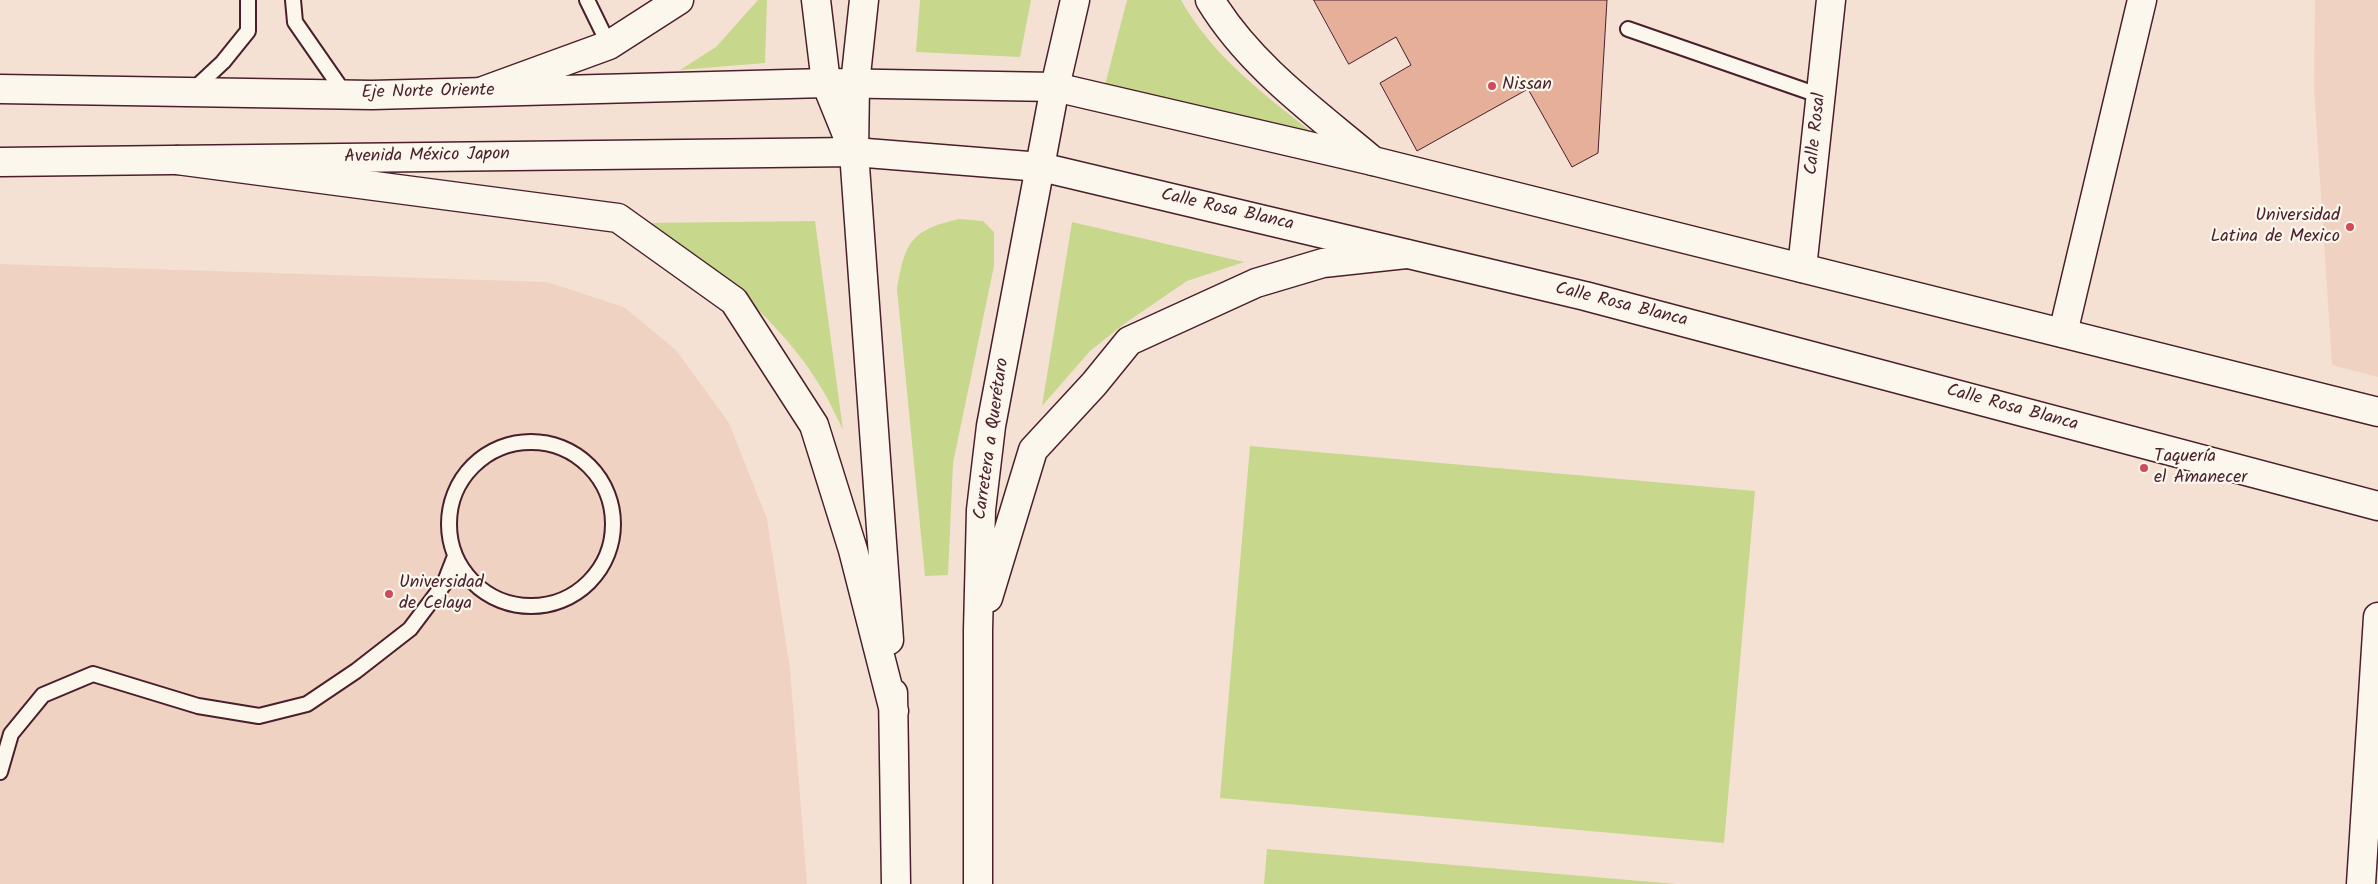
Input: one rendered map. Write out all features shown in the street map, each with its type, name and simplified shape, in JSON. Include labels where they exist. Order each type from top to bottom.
[{"type":"main road","points":[[483,92],[609,46],[679,0]]},
{"type":"main road","points":[[816,0],[826,83],[854,152]]},
{"type":"main road","points":[[864,0],[855,84],[854,152],[894,711],[896,884]]},
{"type":"main road","name":"Carretera a Querétaro","points":[[978,884],[978,630],[981,510],[991,426],[1055,87],[1075,0]]},
{"type":"main road","points":[[1210,0],[1226,24],[1268,73],[1373,161]]},
{"type":"main road","name":"Calle Rosal","points":[[1802,268],[1831,0]]},
{"type":"main road","points":[[2063,333],[2142,0]]},
{"type":"main road","name":"Eje Norte Oriente","points":[[0,89],[345,94],[826,83],[855,84]]},
{"type":"main road","points":[[855,84],[1055,87],[1373,161],[2378,412]]},
{"type":"main road","name":"Avenida México Japon","points":[[0,162],[854,152]]},
{"type":"main road","name":"Calle Rosa Blanca","points":[[854,152],[1041,167],[1585,296],[2378,506]]},
{"type":"main road","points":[[177,160],[618,218],[734,301],[814,425],[853,550],[894,711]]},
{"type":"main road","points":[[978,630],[1033,450],[1094,384],[1129,341],[1256,283],[1323,264],[1406,254]]},
{"type":"main road","points":[[2362,884],[2378,617]]},
{"type":"lane","points":[[191,92],[222,62],[248,31],[248,0]]},
{"type":"lane","points":[[293,0],[295,22],[345,94]]},
{"type":"lane","points":[[587,0],[609,46]]},
{"type":"lane","points":[[1628,29],[1821,96]]},
{"type":"lane","points":[[0,772],[11,734],[43,695],[93,674],[198,706],[259,716],[307,704],[356,671],[410,629],[444,584],[455,556],[449,530],[452,503],[462,478],[480,459],[503,446],[529,441],[555,445],[579,457],[598,476],[610,501],[613,529],[607,556],[592,580],[570,597],[544,606],[517,606],[491,596],[469,579],[455,556]]},
{"type":"shaded area","name":"Universidad Latina de Mexico","points":[[2315,0],[2378,0],[2378,377],[2332,365],[2314,88]]},
{"type":"shaded area","name":"Universidad de Celaya","points":[[0,264],[547,282],[624,307],[676,350],[729,423],[767,519],[790,669],[807,884],[0,884]]},
{"type":"green space","points":[[758,0],[767,0],[765,63],[680,70],[716,47]]},
{"type":"green space","points":[[920,0],[1031,0],[1020,57],[916,52]]},
{"type":"green space","points":[[1127,0],[1181,0],[1208,39],[1224,57],[1258,89],[1314,134],[1105,85]]},
{"type":"green space","points":[[959,219],[983,221],[994,232],[994,266],[953,463],[948,575],[925,576],[897,289],[903,260],[913,240],[930,228]]},
{"type":"green space","points":[[815,221],[843,430],[825,394],[805,364],[766,318],[721,277],[647,223]]},
{"type":"green space","points":[[1072,222],[1244,262],[1187,281],[1124,324],[1090,351],[1042,406]]},
{"type":"green space","points":[[1250,446],[1755,491],[1724,843],[1220,798]]},
{"type":"green space","points":[[1267,849],[1676,884],[1264,884]]},
{"type":"building","name":"Nissan","points":[[1314,0],[1607,0],[1598,153],[1572,167],[1528,89],[1417,151],[1380,83],[1411,65],[1396,37],[1349,64]]},
{"type":"place","name":"Nissan","points":[[1492,86]]},
{"type":"place","name":"Universidad Latina de Mexico","points":[[2350,227]]},
{"type":"place","name":"Taquería el Amanecer","points":[[2144,468]]},
{"type":"place","name":"Universidad de Celaya","points":[[389,594]]}]
